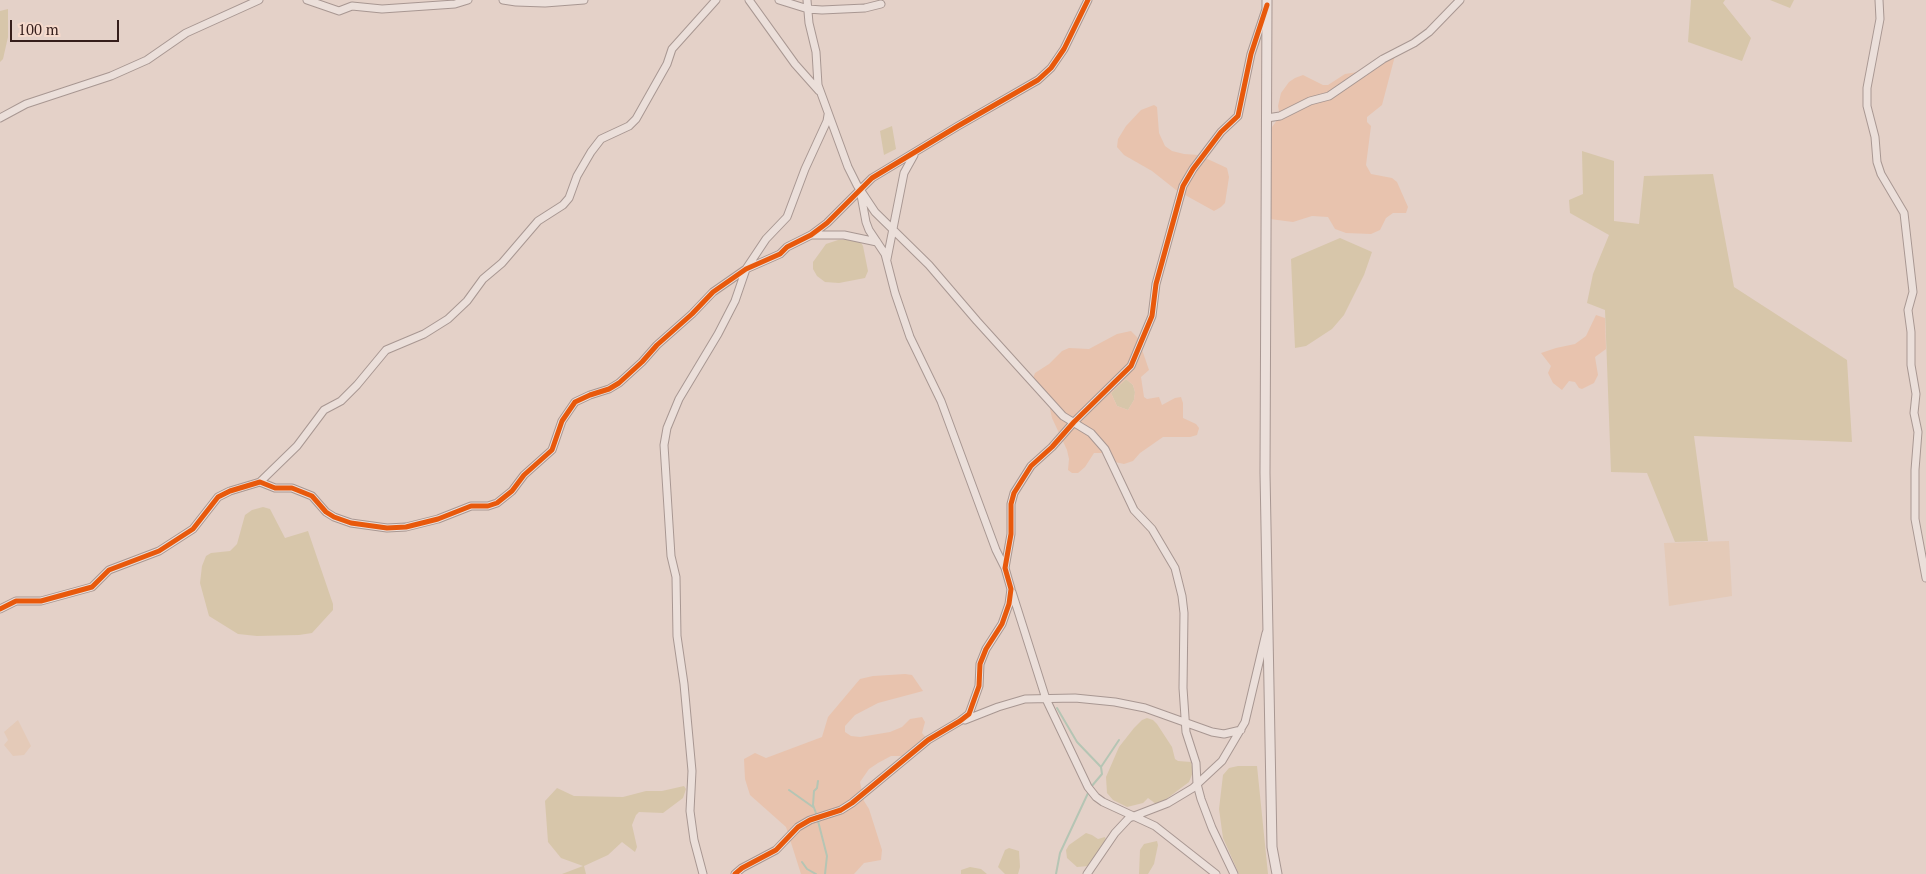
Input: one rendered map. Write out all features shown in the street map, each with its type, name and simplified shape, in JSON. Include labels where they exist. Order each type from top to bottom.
[{"type":"street","points":[[0,118],[26,104],[111,76],[147,60],[186,33],[258,0]]},
{"type":"street","points":[[307,0],[339,11],[352,6],[382,9],[455,4],[468,0]]},
{"type":"street","points":[[503,0],[516,2],[584,0]]},
{"type":"street","points":[[0,609],[16,601],[41,601],[92,587],[109,570],[159,551],[193,529],[218,497],[230,491],[260,482],[297,446],[324,410],[341,401],[386,350],[424,334],[448,319],[467,301],[483,279],[502,262],[538,221],[563,205],[569,198],[577,176],[591,152],[601,139],[629,126],[636,119],[664,70],[672,49],[716,0]]},
{"type":"street","points":[[749,0],[795,64],[821,94]]},
{"type":"street","points":[[779,0],[808,9],[864,8],[881,4]]},
{"type":"street","points":[[807,0],[816,52],[817,79],[821,94],[848,167],[859,189],[875,212],[929,265],[977,321],[1064,416],[1091,433],[1104,449],[1134,510],[1152,530],[1175,568],[1184,614],[1183,688],[1185,722],[1196,763],[1197,784],[1212,828],[1234,874]]},
{"type":"street","points":[[260,482],[275,488],[292,488],[312,496],[326,512],[334,517],[351,523],[387,528],[406,527],[438,519],[471,506],[488,506],[497,502],[512,491],[524,475],[552,450],[562,422],[575,402],[609,389],[619,383],[657,345],[692,314],[712,292],[746,269],[780,254],[787,247],[811,235],[827,223],[872,178],[1038,80],[1051,68],[1064,49],[1088,0]]},
{"type":"street","points":[[1267,118],[1280,116],[1310,101],[1329,96],[1383,58],[1414,43],[1429,32],[1460,0]]},
{"type":"street","points":[[1879,0],[1880,19],[1867,88],[1867,106],[1875,137],[1877,162],[1881,174],[1904,213],[1913,292],[1908,310],[1911,332],[1911,365],[1916,394],[1914,413],[1918,432],[1915,470],[1915,519],[1926,578]]},
{"type":"street","points":[[1267,3],[1265,473],[1272,847],[1276,874]]},
{"type":"street","points":[[1005,568],[1011,534],[1011,504],[1014,493],[1031,466],[1125,373],[1136,356],[1152,316],[1156,284],[1183,186],[1193,169],[1221,132],[1238,116],[1251,54],[1267,3]]},
{"type":"street","points":[[703,874],[694,840],[690,811],[692,771],[684,684],[676,636],[676,577],[671,556],[664,446],[667,428],[679,399],[718,334],[735,301],[746,269],[766,240],[787,217],[827,121],[828,114]]},
{"type":"street","points":[[887,260],[904,173],[916,151]]},
{"type":"street","points":[[859,189],[866,222],[887,260],[895,293],[910,337],[941,400],[996,550],[1005,568],[1046,699],[1088,787],[1103,802],[1155,826],[1216,874]]},
{"type":"street","points":[[811,235],[844,235],[877,242]]},
{"type":"street","points":[[960,722],[969,714],[975,702],[979,686],[980,664],[986,649],[1002,624],[1009,604],[1011,589]]},
{"type":"street","points":[[1087,874],[1115,832],[1133,816],[1168,803],[1197,784],[1222,761],[1241,730],[1251,702],[1268,621]]},
{"type":"street","points":[[735,874],[742,868],[776,850],[798,827],[810,820],[841,810],[852,803],[928,740],[960,722],[1024,699],[1076,698],[1115,702],[1145,708],[1212,732],[1224,734],[1241,730]]},
{"type":"shaded area","points":[[1691,0],[1725,0],[1723,3],[1751,38],[1742,61],[1688,42]]},
{"type":"shaded area","points":[[1770,0],[1794,0],[1790,8]]},
{"type":"shaded area","points":[[8,9],[8,37],[3,59],[0,62],[0,11]]},
{"type":"shaded area","points":[[892,126],[896,149],[884,155],[880,131]]},
{"type":"shaded area","points":[[1582,151],[1614,161],[1614,221],[1639,224],[1644,176],[1713,174],[1734,287],[1847,360],[1852,442],[1694,436],[1708,541],[1675,542],[1647,473],[1611,472],[1605,310],[1587,303],[1593,274],[1609,235],[1570,213],[1569,200],[1583,194]]},
{"type":"shaded area","points":[[1340,238],[1372,252],[1364,275],[1344,315],[1332,329],[1306,346],[1295,348],[1291,259]]},
{"type":"shaded area","points":[[849,239],[860,241],[863,246],[868,271],[865,278],[839,283],[825,282],[817,276],[813,269],[813,262],[826,244]]},
{"type":"shaded area","points":[[1126,379],[1133,385],[1135,392],[1134,400],[1128,410],[1117,406],[1111,393]]},
{"type":"shaded area","points":[[263,507],[270,509],[285,538],[308,531],[333,604],[333,610],[312,633],[257,636],[238,634],[209,616],[200,583],[202,566],[206,556],[211,553],[230,551],[237,544],[245,515],[252,510]]},
{"type":"shaded area","points":[[1729,541],[1732,596],[1669,606],[1664,543]]},
{"type":"shaded area","points":[[1147,718],[1157,724],[1172,747],[1175,759],[1191,762],[1193,772],[1189,782],[1161,803],[1156,804],[1148,798],[1143,803],[1127,807],[1113,800],[1107,793],[1106,777],[1119,747],[1134,728]]},
{"type":"shaded area","points":[[18,720],[31,746],[24,755],[13,756],[4,745],[8,740],[4,732]]},
{"type":"shaded area","points":[[1257,766],[1268,874],[1239,874],[1223,838],[1219,809],[1223,775],[1229,768]]},
{"type":"shaded area","points":[[684,786],[686,789],[683,798],[663,813],[639,812],[636,815],[632,825],[637,847],[635,852],[622,842],[608,855],[584,866],[586,874],[562,874],[583,866],[561,858],[548,842],[545,801],[557,788],[574,796],[623,797],[646,791],[662,791]]},
{"type":"shaded area","points":[[1086,833],[1098,839],[1105,837],[1106,840],[1089,866],[1077,867],[1067,858],[1066,850],[1069,845]]},
{"type":"shaded area","points":[[1157,841],[1158,845],[1154,864],[1148,874],[1139,874],[1140,850],[1144,844]]},
{"type":"shaded area","points":[[1009,848],[1019,851],[1020,867],[1018,874],[1005,874],[998,867],[1005,850]]},
{"type":"shaded area","points":[[970,867],[981,869],[987,874],[961,874],[961,870]]},
{"type":"sand","points":[[1396,52],[1382,105],[1367,117],[1367,122],[1371,126],[1366,165],[1371,174],[1392,178],[1397,182],[1408,207],[1406,213],[1393,213],[1386,218],[1380,230],[1371,234],[1346,233],[1335,229],[1328,217],[1312,216],[1293,222],[1270,219],[1272,127],[1280,116],[1278,106],[1281,93],[1289,82],[1303,75],[1323,85],[1328,85],[1345,74],[1364,71]]},
{"type":"sand","points":[[1154,105],[1157,107],[1159,133],[1165,146],[1172,151],[1199,155],[1227,168],[1229,177],[1225,203],[1221,207],[1214,211],[1176,190],[1152,171],[1124,155],[1117,147],[1118,139],[1126,126],[1141,110]]},
{"type":"sand","points":[[1596,315],[1605,318],[1606,349],[1595,357],[1598,375],[1594,383],[1582,389],[1575,382],[1569,381],[1562,390],[1553,383],[1548,373],[1551,366],[1541,353],[1575,344],[1586,336]]},
{"type":"sand","points":[[1131,331],[1138,338],[1149,370],[1141,377],[1144,397],[1147,399],[1159,397],[1162,405],[1181,397],[1183,418],[1196,424],[1199,428],[1197,435],[1190,437],[1163,437],[1140,453],[1133,461],[1124,464],[1115,462],[1106,453],[1094,453],[1085,467],[1078,473],[1072,473],[1068,470],[1069,459],[1067,450],[1052,418],[1050,401],[1032,381],[1035,373],[1049,364],[1062,351],[1069,348],[1089,349],[1117,334]],"holes":[[[1126,379],[1133,385],[1135,392],[1134,400],[1128,410],[1117,406],[1111,393]]]},
{"type":"sand","points":[[912,675],[923,691],[878,703],[855,715],[845,726],[845,732],[851,736],[860,737],[890,732],[902,727],[910,719],[922,717],[925,722],[922,733],[928,740],[909,756],[891,756],[878,763],[869,769],[860,782],[864,801],[869,809],[882,850],[881,860],[864,863],[854,874],[801,874],[786,827],[750,795],[745,779],[744,759],[755,753],[766,758],[822,737],[828,717],[860,679],[873,676]]},
{"type":"waterway","points":[[1057,708],[1077,742],[1101,767],[1102,774],[1091,787]]},
{"type":"waterway","points":[[1101,767],[1119,740]]},
{"type":"waterway","points":[[817,816],[813,805],[814,791],[817,788],[818,781]]},
{"type":"waterway","points":[[789,790],[813,807]]},
{"type":"waterway","points":[[1056,874],[1060,853],[1089,791]]},
{"type":"waterway","points":[[818,821],[827,856],[825,874]]},
{"type":"waterway","points":[[802,862],[807,869],[816,874]]},
{"type":"cycle path","points":[[0,609],[16,601],[41,601],[92,587],[109,570],[159,551],[193,529],[218,497],[230,491],[260,482],[275,488],[292,488],[312,496],[326,512],[334,517],[351,523],[387,528],[406,527],[438,519],[471,506],[488,506],[497,503],[512,491],[524,475],[552,450],[562,421],[575,402],[609,389],[619,383],[713,292],[746,269],[780,254],[787,247],[811,235],[827,223],[872,178],[1038,80],[1051,68],[1064,49],[1088,0]]},
{"type":"cycle path","points":[[735,874],[742,868],[776,850],[798,827],[810,820],[841,810],[852,803],[928,740],[969,714],[979,686],[980,664],[986,649],[1002,624],[1009,604],[1011,589],[1005,568],[1011,534],[1011,504],[1014,493],[1031,466],[1131,366],[1152,316],[1156,284],[1183,186],[1193,169],[1221,132],[1238,116],[1251,54],[1267,5]]}]
